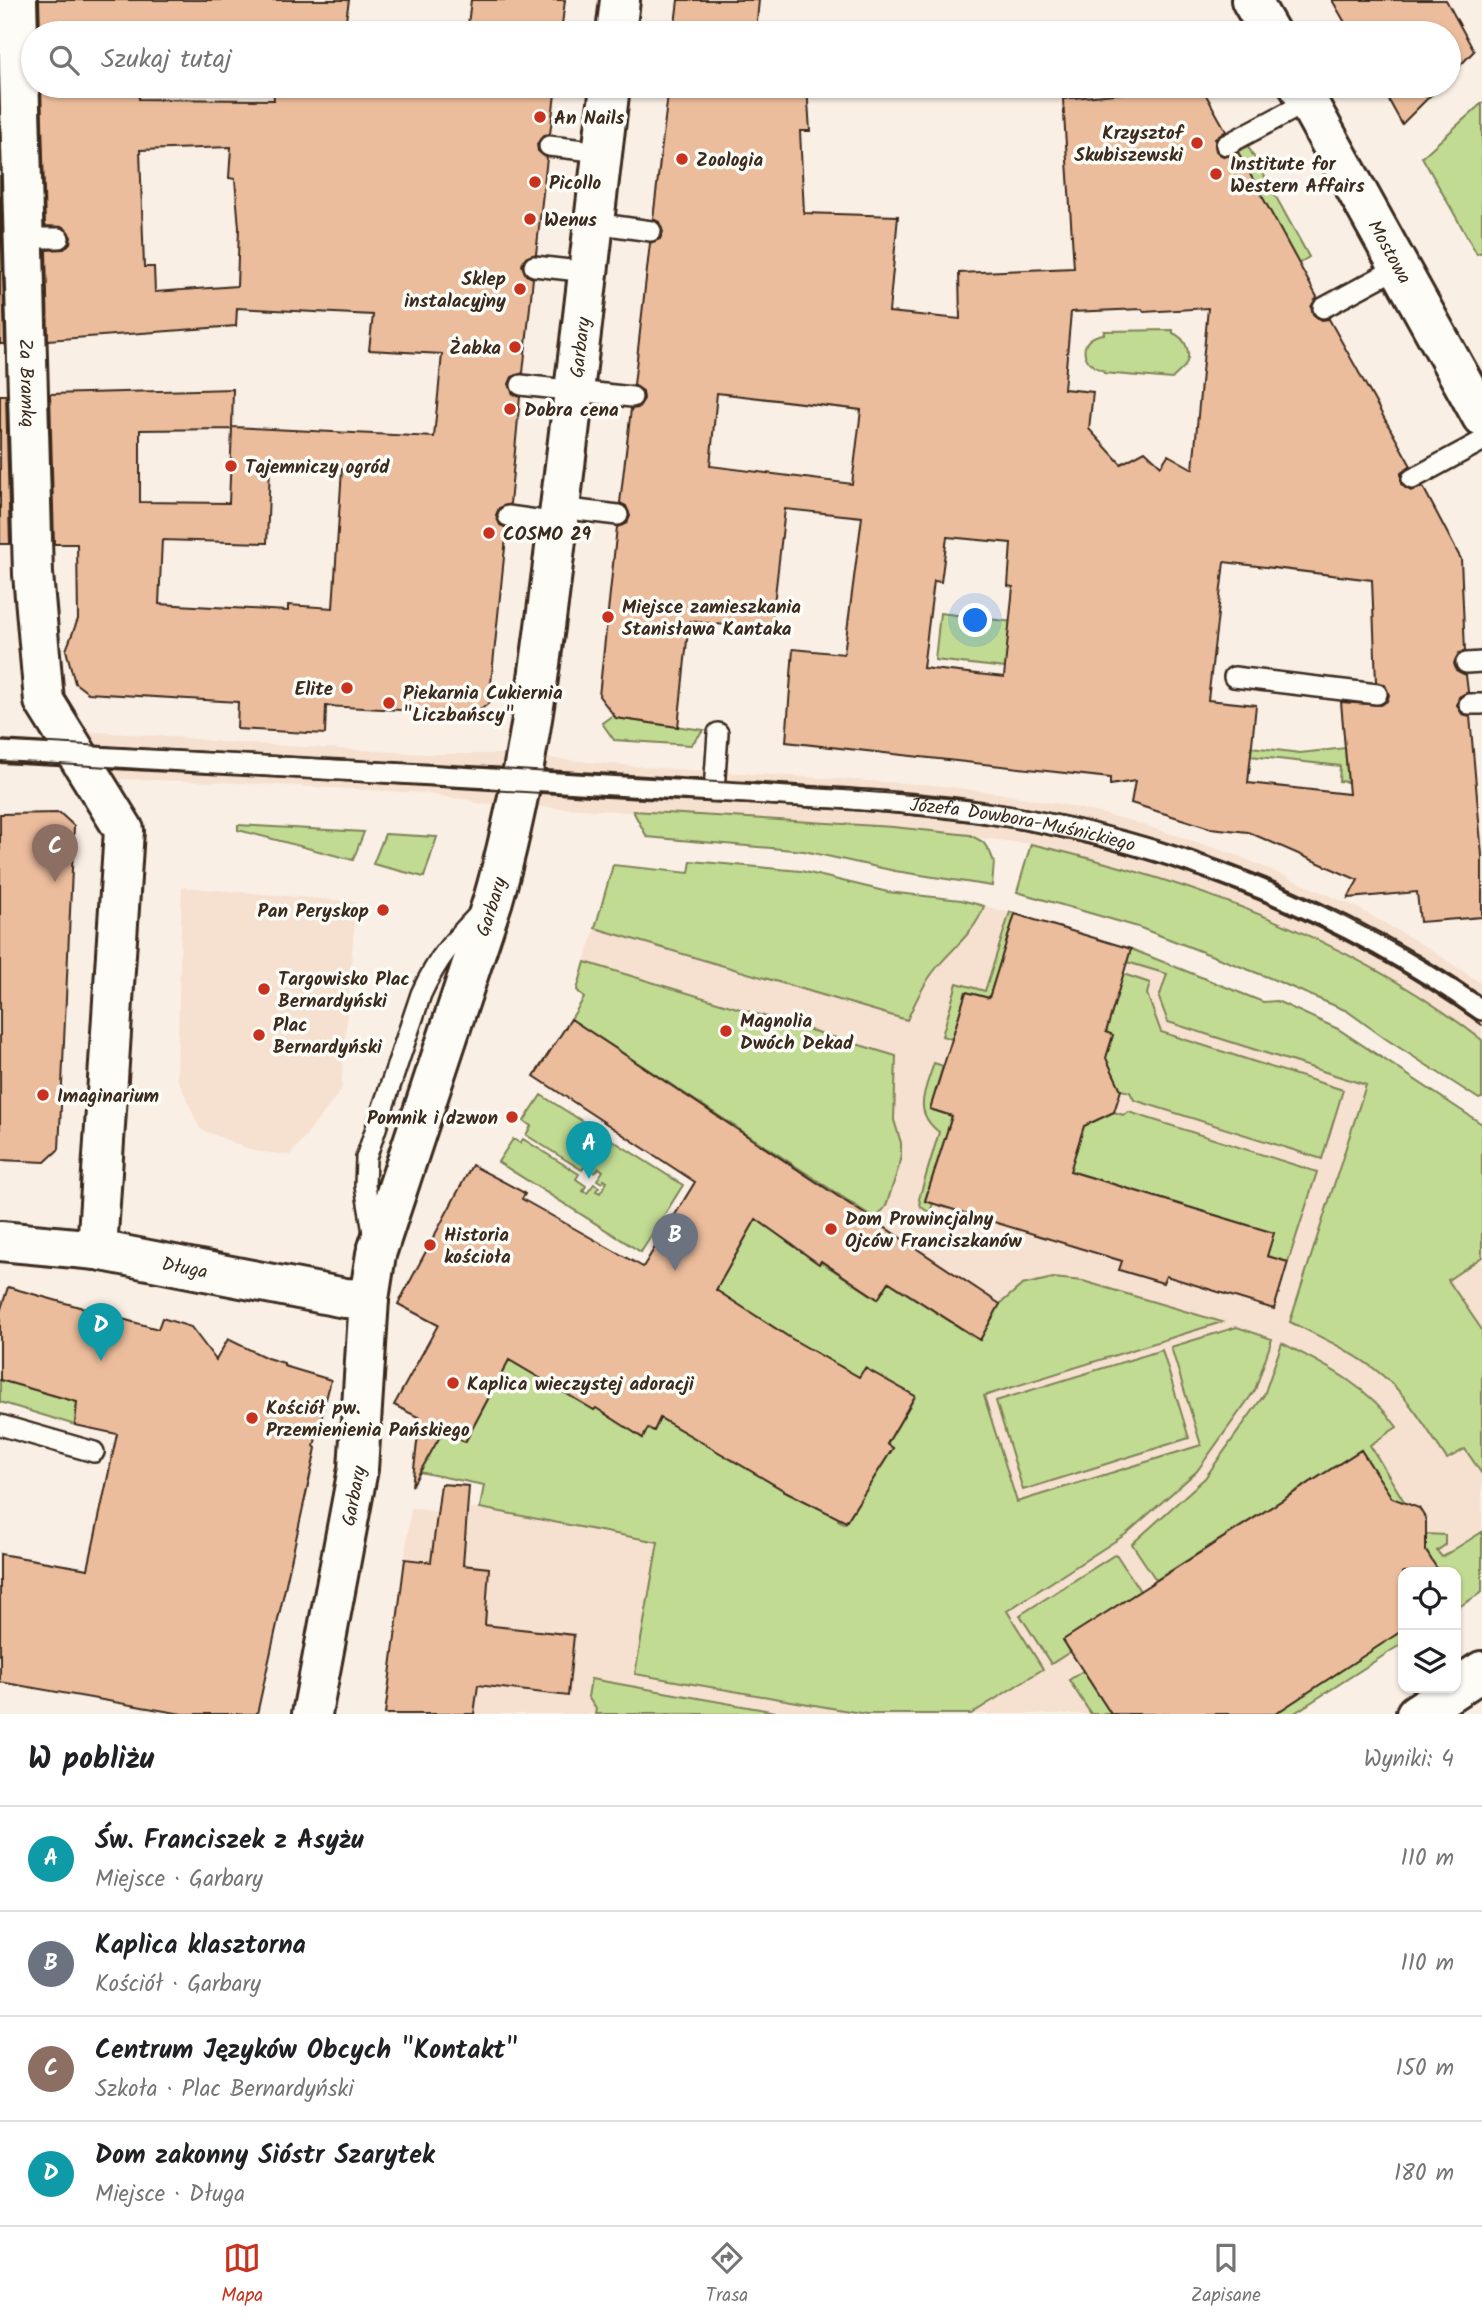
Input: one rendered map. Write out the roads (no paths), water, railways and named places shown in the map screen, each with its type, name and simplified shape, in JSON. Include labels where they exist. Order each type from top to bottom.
[{"type":"street","name":"Za Bramką","points":[[17,0],[21,40]]},
{"type":"street","points":[[617,21],[620,0]]},
{"type":"street","points":[[1251,0],[1263,21]]},
{"type":"street","name":"Za Bramką","points":[[27,98],[41,238],[19,453],[44,701],[77,757]]},
{"type":"street","name":"Garbary","points":[[312,1714],[358,1469],[369,1299],[376,1254],[493,900],[522,780],[537,692],[609,98]]},
{"type":"street","name":"Mostowa","points":[[1305,98],[1482,417]]},
{"type":"street","points":[[77,757],[124,830],[97,1250]]},
{"type":"street","name":"Długa","points":[[0,1241],[97,1250],[345,1298],[369,1299]]},
{"type":"street","points":[[1416,1714],[1482,1671]]},
{"type":"lane","points":[[1226,145],[1297,98]]},
{"type":"lane","points":[[549,146],[602,152]]},
{"type":"lane","points":[[593,223],[652,230]]},
{"type":"lane","points":[[534,266],[588,272]]},
{"type":"lane","points":[[1323,308],[1399,267]]},
{"type":"lane","points":[[521,385],[632,397]]},
{"type":"lane","points":[[1412,480],[1482,441]]},
{"type":"lane","points":[[508,516],[618,515]]},
{"type":"lane","points":[[1234,677],[1377,694]]},
{"type":"lane","points":[[714,790],[718,733]]},
{"type":"lane","points":[[0,752],[522,780]]},
{"type":"lane","name":"Józefa Dowbora-Muśnickiego","points":[[522,780],[714,790],[963,810],[1044,823],[1147,848],[1258,887],[1319,914],[1404,959],[1482,1010]]},
{"type":"lane","points":[[0,1424],[94,1452]]},
{"type":"tram line","points":[[0,740],[785,786],[938,797],[1018,807],[1142,836],[1202,855],[1260,878],[1373,932],[1482,998]]},
{"type":"tram line","points":[[0,761],[854,810],[1011,828],[1136,857],[1258,900],[1317,926],[1374,956],[1482,1025]]},
{"type":"place","name":"An Nails","points":[[540,117]]},
{"type":"place","name":"Krzysztof Skubiszewski","points":[[1197,143]]},
{"type":"place","name":"Zoologia","points":[[682,159]]},
{"type":"place","name":"Institute for Western Affairs","points":[[1216,174]]},
{"type":"place","name":"Picollo","points":[[535,182]]},
{"type":"place","name":"Wenus","points":[[530,219]]},
{"type":"place","name":"Sklep instalacyjny","points":[[520,289]]},
{"type":"place","name":"Żabka","points":[[515,347]]},
{"type":"place","name":"Dobra cena","points":[[510,409]]},
{"type":"place","name":"Tajemniczy ogród","points":[[231,466]]},
{"type":"place","name":"COSMO 29","points":[[489,533]]},
{"type":"place","name":"Miejsce zamieszkania Stanisława Kantaka","points":[[608,617]]},
{"type":"place","name":"Elite","points":[[347,688]]},
{"type":"place","name":"Piekarnia Cukiernia \"Liczbańscy\"","points":[[389,703]]},
{"type":"place","name":"Centrum Języków Obcych \"Kontakt\"","points":[[55,882]]},
{"type":"place","name":"Pan Peryskop","points":[[383,910]]},
{"type":"place","name":"Targowisko Plac Bernardyński","points":[[264,989]]},
{"type":"place","name":"Magnolia Dwóch Dekad","points":[[726,1031]]},
{"type":"place","name":"Plac Bernardyński","points":[[259,1035]]},
{"type":"place","name":"Imaginarium","points":[[43,1095]]},
{"type":"place","name":"Pomnik i dzwon","points":[[512,1117]]},
{"type":"place","name":"Św. Franciszek z Asyżu","points":[[589,1179]]},
{"type":"place","name":"Dom Prowincjalny Ojców Franciszkanów","points":[[831,1229]]},
{"type":"place","name":"Historia kościoła","points":[[430,1245]]},
{"type":"place","name":"Kaplica klasztorna","points":[[675,1271]]},
{"type":"place","name":"Dom zakonny Sióstr Szarytek","points":[[101,1361]]},
{"type":"place","name":"Kaplica wieczystej adoracji","points":[[453,1383]]},
{"type":"place","name":"Kościół pw. Przemienienia Pańskiego","points":[[252,1418]]}]
